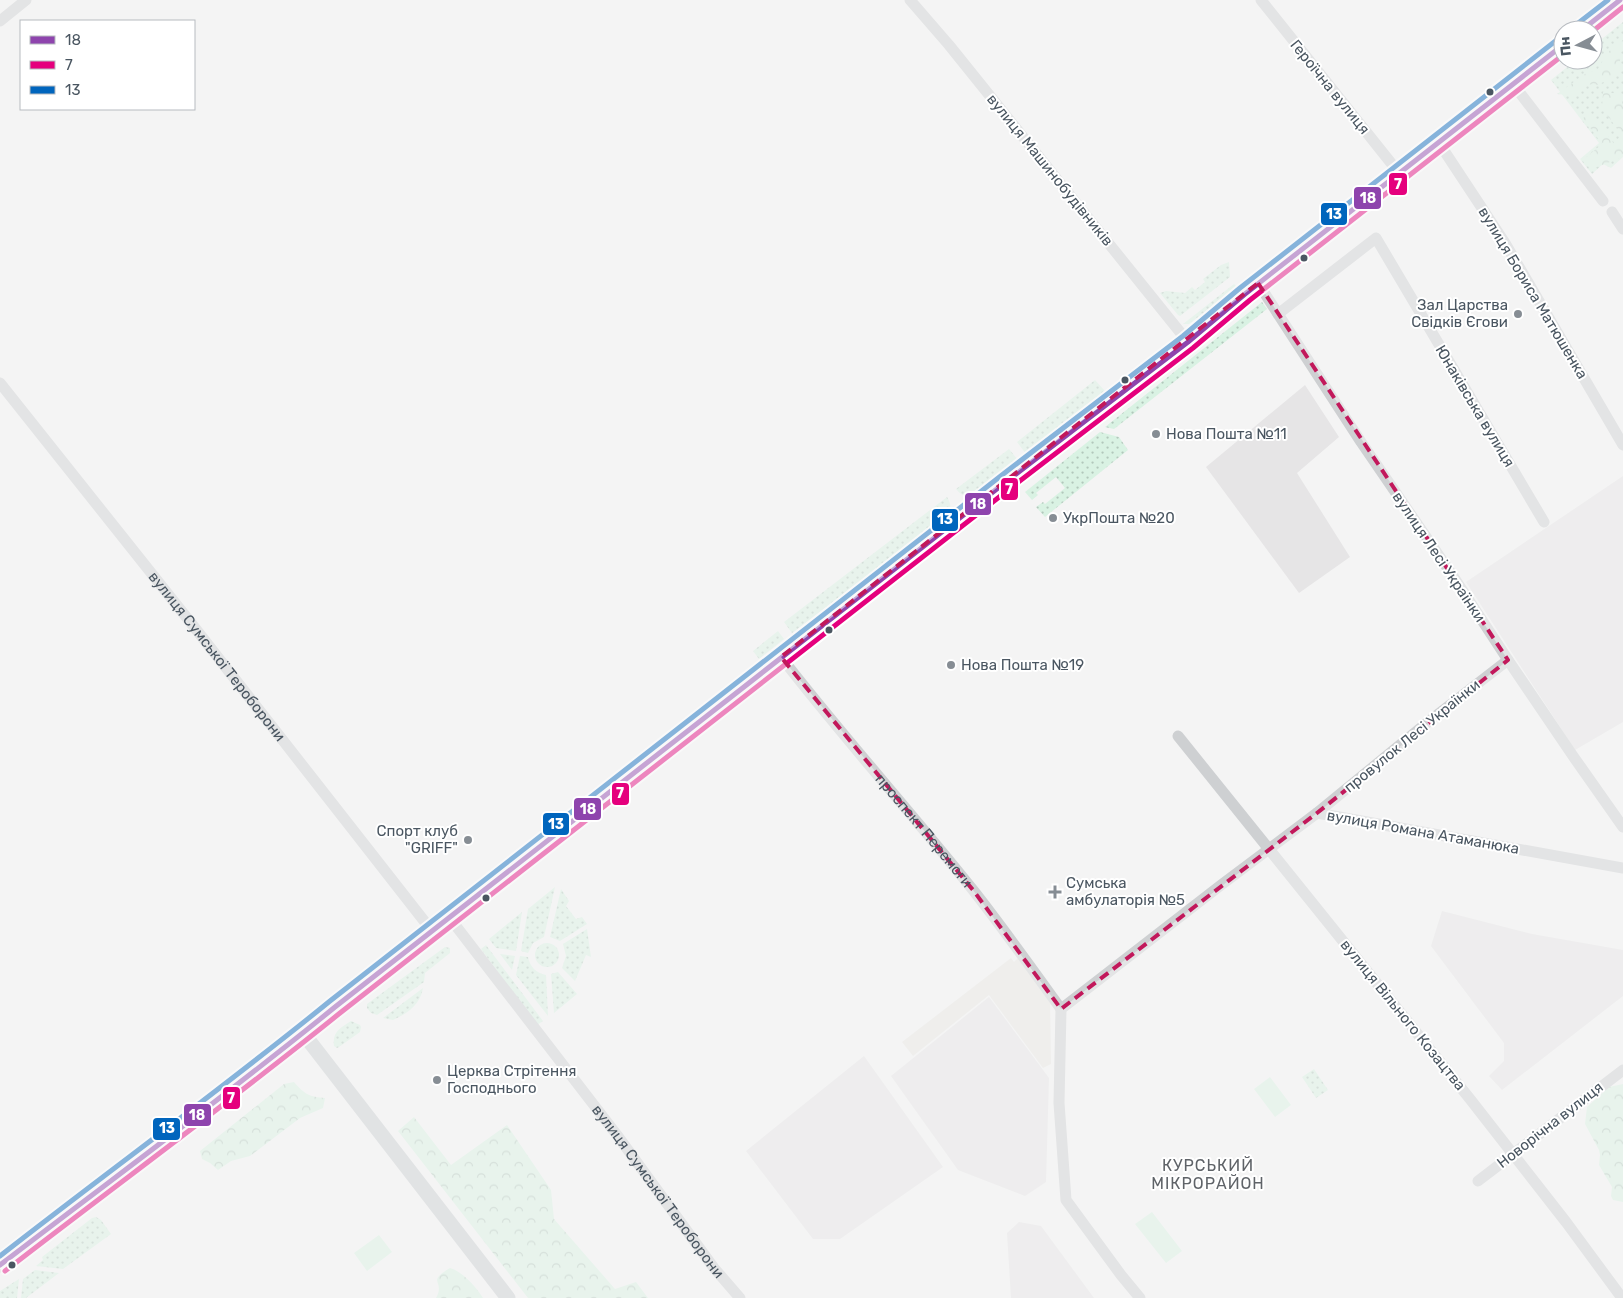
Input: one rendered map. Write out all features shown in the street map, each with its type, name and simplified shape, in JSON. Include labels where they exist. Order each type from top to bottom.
[{"type":"main road","points":[[1595,20],[1620,0]]},
{"type":"main road","points":[[0,1265],[261,1067],[1007,481],[1188,342],[1258,284],[1553,53]]},
{"type":"main road","points":[[303,1033],[508,1298]]},
{"type":"street","points":[[0,22],[26,0]]},
{"type":"street","name":"вулиця Машинобудівників","points":[[910,0],[949,45],[1188,342]]},
{"type":"street","name":"Героїчна вулиця","points":[[1261,0],[1399,173]]},
{"type":"street","points":[[1513,84],[1603,201]]},
{"type":"street","name":"вулиця Бориса Матюшенка","points":[[1439,143],[1505,242],[1623,445]]},
{"type":"street","points":[[1612,212],[1623,229]]},
{"type":"street","name":"Юнаківська вулиця","points":[[1278,314],[1376,238],[1544,522]]},
{"type":"street","name":"вулиця Лесі Українки","points":[[1258,284],[1361,442],[1623,827]]},
{"type":"street","name":"вулиця Сумської Тероборони","points":[[0,383],[432,931]]},
{"type":"street","name":"проспект Перемоги","points":[[781,658],[973,890],[1061,1009]]},
{"type":"street","name":"провулок Лесі Українки","points":[[1317,813],[1428,722],[1508,660]]},
{"type":"street","name":"вулиця Вільного Козацтва","points":[[1178,736],[1470,1099],[1566,1222],[1622,1298]]},
{"type":"street","name":"вулиця Романа Атаманюка","points":[[1061,1009],[1317,813],[1623,868]]},
{"type":"street","name":"вулиця Сумської Тероборони","points":[[449,918],[617,1135],[714,1268],[740,1298]]},
{"type":"street","points":[[1061,1009],[1060,1103],[1066,1200],[1121,1276],[1140,1298]]},
{"type":"street","name":"Новорічна вулиця","points":[[1478,1181],[1623,1070]]},
{"type":"highlighted area","points":[[1258,283],[1508,660],[1317,813],[1061,1009],[973,890],[781,657]]},
{"type":"shaded area","points":[[1305,385],[1339,437],[1297,473],[1350,557],[1299,593],[1206,467]]},
{"type":"shaded area","points":[[1623,476],[1623,722],[1575,750],[1466,582]]},
{"type":"shaded area","points":[[1442,911],[1532,934],[1623,950],[1623,996],[1502,1090],[1489,1076],[1504,1061],[1504,1043],[1431,946]]},
{"type":"shaded area","points":[[1011,958],[1014,962],[1018,958],[1050,1000],[1051,1064],[1043,1068],[989,995],[913,1056],[902,1042]]},
{"type":"shaded area","points":[[989,997],[1049,1078],[1046,1182],[1025,1196],[958,1170],[891,1076]]},
{"type":"shaded area","points":[[864,1056],[943,1167],[840,1239],[813,1239],[746,1151]]},
{"type":"shaded area","points":[[1019,1222],[1041,1226],[1094,1298],[1011,1298],[1007,1233]]},
{"type":"green space","points":[[1623,22],[1623,157],[1611,168],[1603,164],[1592,174],[1580,159],[1599,143],[1551,80],[1564,70],[1603,70],[1603,38]]},
{"type":"green space","points":[[1623,40],[1619,69],[1608,80],[1597,85],[1586,84],[1579,93],[1557,94],[1585,74],[1595,70],[1603,70],[1603,60],[1607,53]]},
{"type":"green space","points":[[1603,92],[1621,94],[1623,107],[1623,154],[1618,159],[1594,168],[1584,159],[1602,144],[1583,118],[1591,114],[1615,145],[1621,134],[1602,108]]},
{"type":"green space","points":[[1229,262],[1230,277],[1180,316],[1160,293],[1166,291],[1185,293],[1192,287],[1195,290],[1205,282],[1203,279],[1221,265]]},
{"type":"green space","points":[[1234,284],[1237,287],[1189,324],[1183,324]]},
{"type":"green space","points":[[1262,302],[1267,309],[1114,429],[1105,427]]},
{"type":"green space","points":[[1095,380],[1105,391],[1026,454],[1017,442]]},
{"type":"green space","points":[[1100,432],[1119,437],[1128,450],[1045,517],[1036,507],[1043,502],[1045,504],[1065,488],[1056,477],[1036,493],[1038,495],[1032,500],[1025,492]]},
{"type":"green space","points":[[1009,449],[1018,460],[972,495],[967,496],[959,493],[956,489]]},
{"type":"green space","points":[[947,497],[950,507],[946,516],[792,633],[784,622]]},
{"type":"green space","points":[[778,631],[784,639],[759,659],[753,651]]},
{"type":"green space","points":[[555,887],[544,937],[533,943],[528,953],[521,951],[528,909]]},
{"type":"green space","points":[[561,889],[569,901],[566,906],[576,919],[582,917],[587,924],[560,941],[550,937]]},
{"type":"green space","points":[[522,912],[516,951],[496,948],[489,939]]},
{"type":"green space","points":[[587,929],[591,957],[586,955],[575,981],[562,968],[566,956],[563,944]]},
{"type":"green space","points":[[547,943],[552,944],[558,950],[558,960],[552,966],[547,967],[542,966],[536,960],[535,955],[536,950],[542,944]]},
{"type":"green space","points":[[486,945],[543,1021],[537,1025],[481,949]]},
{"type":"green space","points":[[445,947],[450,948],[450,953],[425,973],[424,982],[377,1015],[371,1013],[367,1008],[367,1004]]},
{"type":"green space","points":[[500,954],[515,956],[512,970]]},
{"type":"green space","points":[[520,956],[528,957],[534,969],[546,975],[548,1016],[516,975]]},
{"type":"green space","points":[[558,972],[577,994],[554,1013],[551,974]]},
{"type":"green space","points":[[423,988],[416,1004],[404,1014],[393,1020],[383,1018]]},
{"type":"green space","points":[[351,1021],[360,1025],[360,1032],[337,1048],[334,1046],[334,1037],[340,1028]]},
{"type":"green space","points":[[1314,1069],[1328,1090],[1316,1098],[1302,1077]]},
{"type":"green space","points":[[1270,1077],[1291,1105],[1275,1117],[1254,1089]]},
{"type":"green space","points":[[294,1082],[308,1094],[325,1098],[323,1108],[300,1118],[250,1156],[231,1161],[218,1170],[202,1159],[200,1151],[284,1084]]},
{"type":"green space","points":[[1623,1084],[1623,1202],[1613,1200],[1611,1196],[1612,1187],[1599,1165],[1599,1150],[1585,1124],[1587,1107],[1609,1087]]},
{"type":"green space","points":[[414,1117],[451,1165],[507,1125],[551,1190],[554,1219],[615,1289],[636,1282],[648,1298],[528,1298],[398,1131]]},
{"type":"green space","points":[[1152,1212],[1182,1251],[1166,1263],[1135,1224]]},
{"type":"green space","points":[[96,1217],[101,1220],[111,1234],[63,1269],[36,1266],[43,1260],[42,1257],[92,1218]]},
{"type":"green space","points":[[379,1235],[392,1252],[367,1271],[354,1253]]},
{"type":"green space","points":[[450,1268],[464,1276],[483,1298],[436,1298],[439,1288],[437,1279]]},
{"type":"green space","points":[[35,1270],[59,1273],[26,1298],[21,1298],[23,1279]]},
{"type":"green space","points":[[19,1279],[17,1298],[0,1298],[0,1291]]},
{"type":"transit line","name":"13","points":[[1582,20],[1608,0]]},
{"type":"transit line","name":"18","points":[[1595,20],[1620,0]]},
{"type":"transit line","name":"7","points":[[1603,23],[1623,7]]},
{"type":"transit line","name":"13","points":[[0,1256],[248,1066],[1002,475],[1183,336],[1240,288],[1553,43]]},
{"type":"transit line","name":"18","points":[[0,1265],[252,1073],[1007,481],[1188,342],[1245,294],[1553,53]]},
{"type":"transit line","name":"7","points":[[5,1271],[257,1079],[1012,487],[1193,348],[1250,300],[1553,63]]},
{"type":"place","name":"Зал Царства Свідків Єгови","points":[[1518,314]]},
{"type":"place","name":"Нова Пошта №11","points":[[1156,434]]},
{"type":"place","name":"УкрПошта №20","points":[[1053,518]]},
{"type":"place","name":"Нова Пошта №19","points":[[951,665]]},
{"type":"place","name":"Спорт клуб \"GRIFF\"","points":[[468,840]]},
{"type":"place","name":"Сумська амбулаторія №5","points":[[1055,892]]},
{"type":"place","name":"Церква Стрітення Господнього","points":[[437,1080]]},
{"type":"district","name":"КУРСЬКИЙ МІКРОРАЙОН","points":[[1208,1174]]}]
